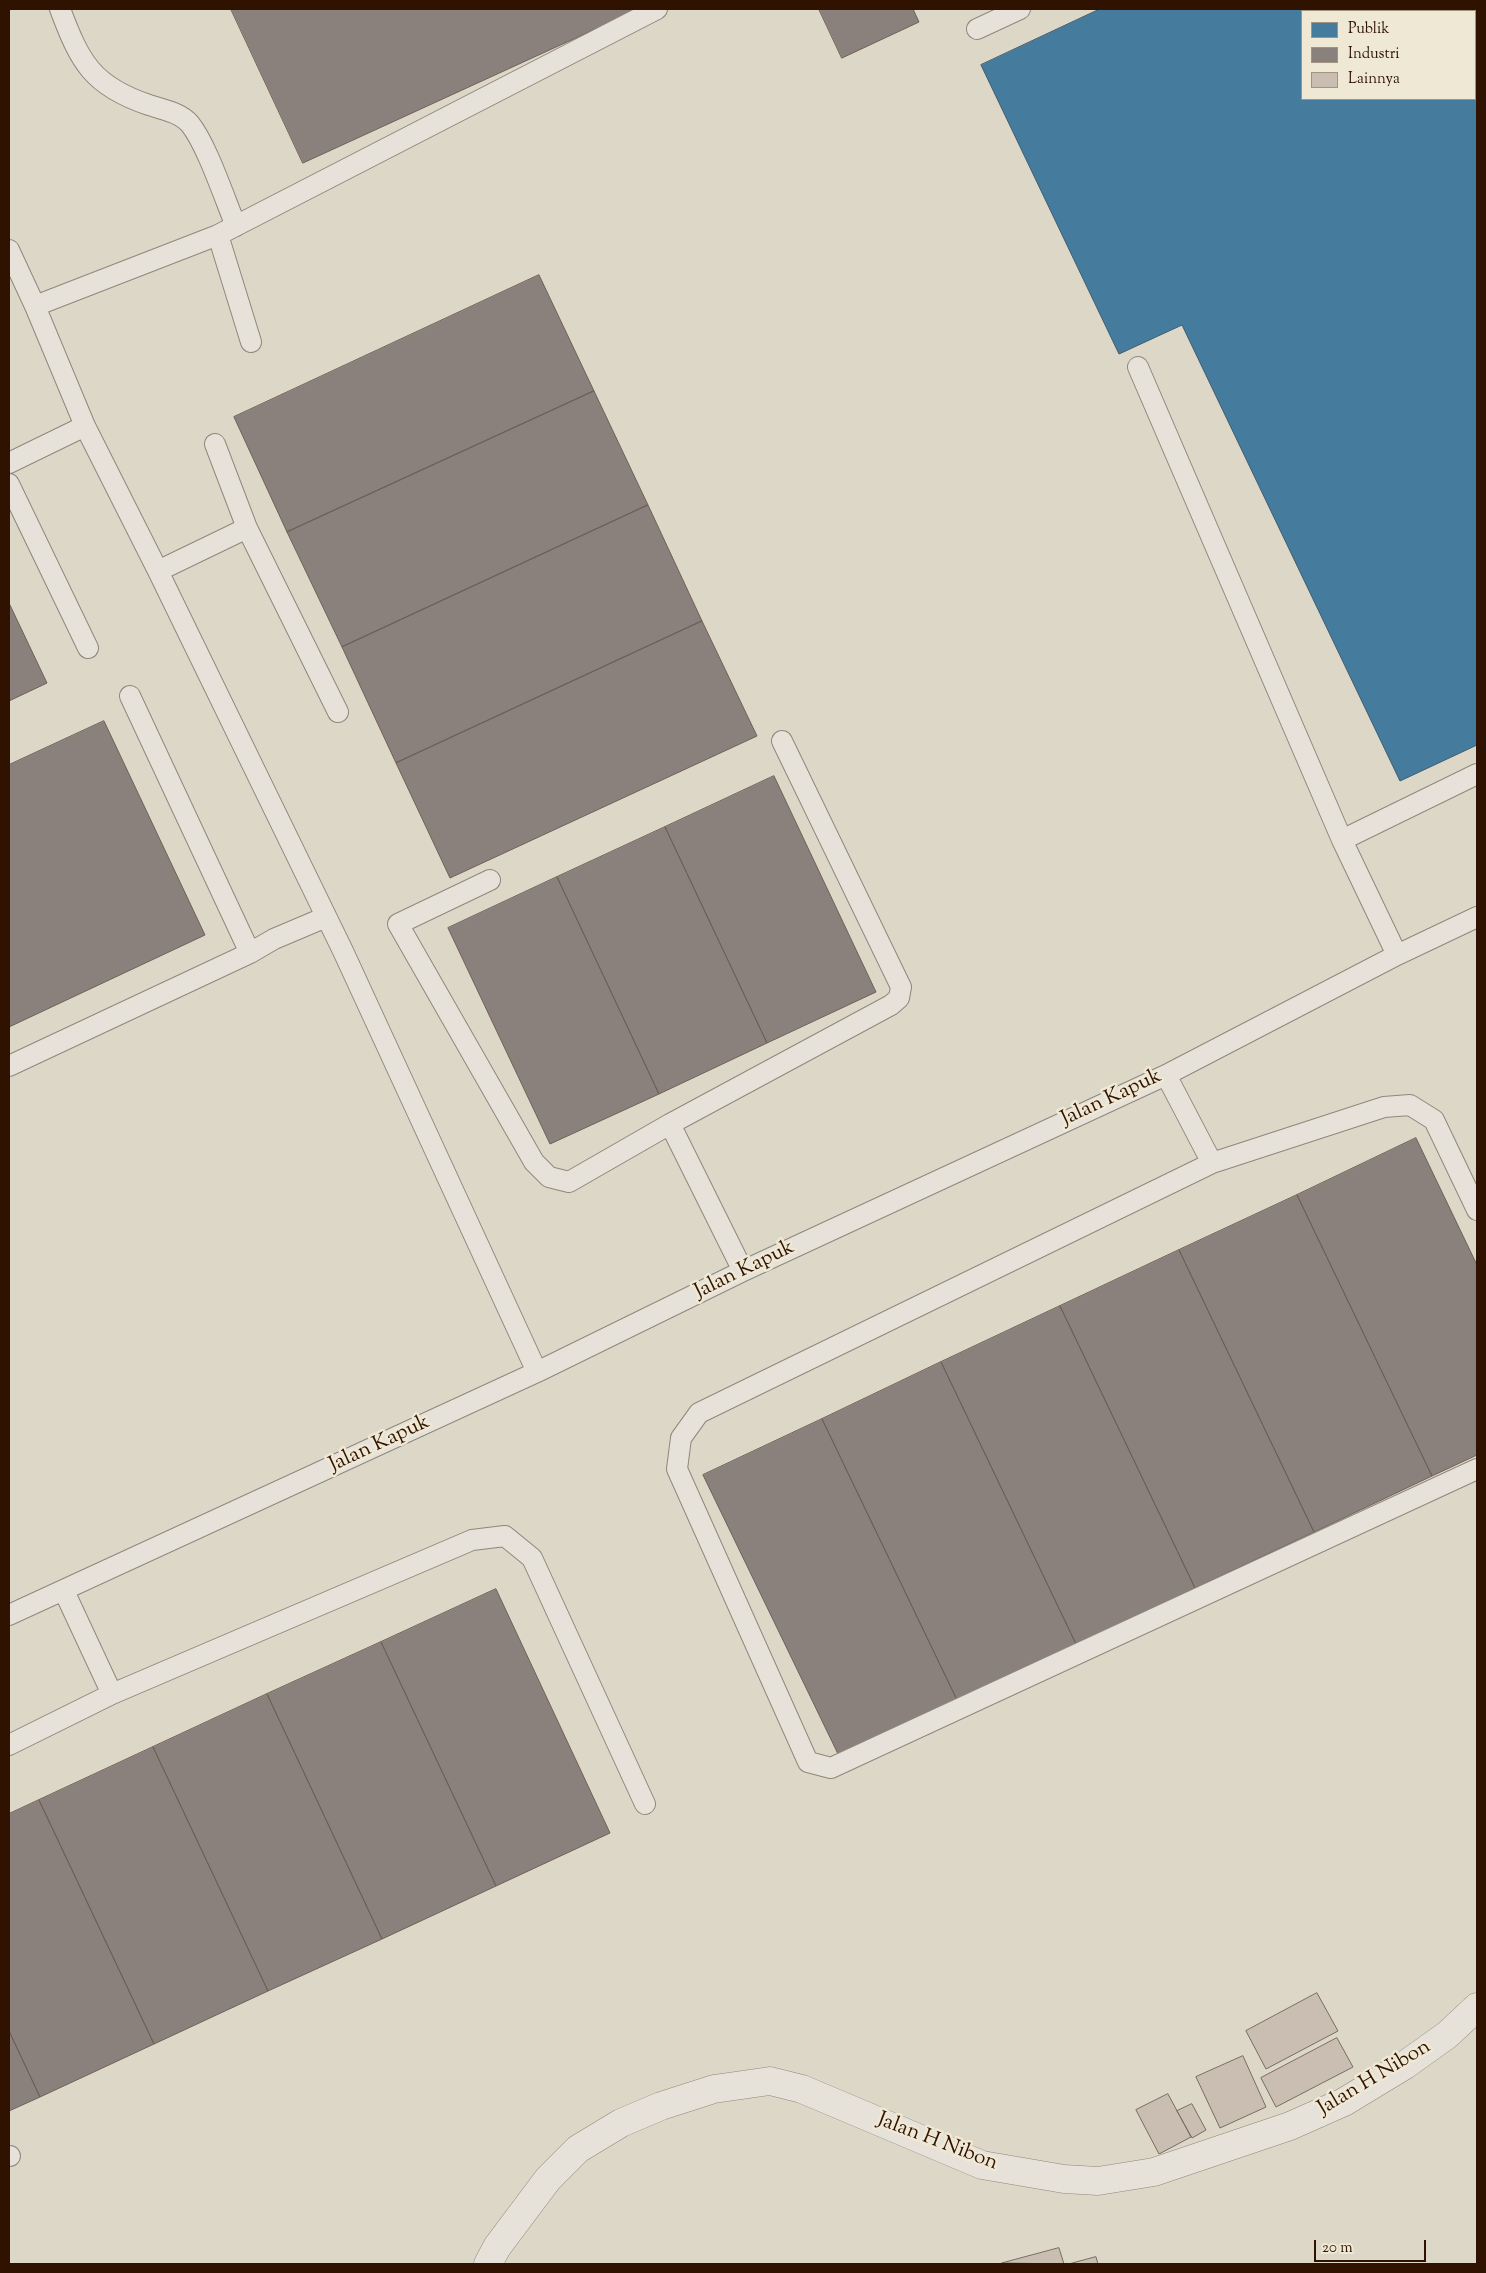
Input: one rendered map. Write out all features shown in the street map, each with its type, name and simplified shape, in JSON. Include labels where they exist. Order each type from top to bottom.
[{"type":"street","name":"Jalan H Nibon","points":[[488,2264],[497,2247],[548,2179],[578,2149],[621,2123],[661,2106],[714,2088],[770,2081],[802,2089],[982,2165],[1064,2179],[1098,2181],[1154,2172],[1290,2126],[1344,2102],[1412,2060],[1446,2035],[1477,2007]]},
{"type":"lane","points":[[60,9],[74,48],[93,75],[118,92],[180,117],[190,124],[203,148],[236,226]]},
{"type":"lane","points":[[35,306],[218,235],[657,9]]},
{"type":"lane","points":[[977,29],[1020,9]]},
{"type":"lane","points":[[218,235],[251,342]]},
{"type":"lane","points":[[9,250],[35,306],[85,426],[158,571],[326,917],[537,1372]]},
{"type":"lane","points":[[1138,367],[1342,840],[1397,955]]},
{"type":"lane","points":[[9,464],[85,426]]},
{"type":"lane","points":[[215,444],[247,528],[338,712]]},
{"type":"lane","points":[[9,484],[88,648]]},
{"type":"lane","points":[[158,571],[247,528]]},
{"type":"lane","points":[[130,696],[250,954]]},
{"type":"lane","points":[[490,880],[398,924],[534,1162],[548,1177],[569,1182],[670,1124],[891,1005],[899,998],[900,987],[782,742]]},
{"type":"lane","points":[[1342,840],[1477,774]]},
{"type":"lane","points":[[9,1066],[250,954],[274,939],[326,917]]},
{"type":"lane","name":"Jalan Kapuk","points":[[9,1615],[537,1372],[743,1271],[1166,1075],[1397,955],[1477,917]]},
{"type":"lane","points":[[1166,1075],[1212,1163]]},
{"type":"lane","points":[[1477,1210],[1434,1120],[1410,1105],[1384,1106],[1212,1163],[699,1413],[681,1438],[677,1468],[808,1762],[832,1768],[1477,1469]]},
{"type":"lane","points":[[670,1124],[743,1271]]},
{"type":"lane","points":[[9,1745],[112,1694],[472,1540],[505,1536],[532,1558],[645,1804]]},
{"type":"lane","points":[[64,1591],[112,1694]]},
{"type":"building: Publik","points":[[1100,9],[1477,9],[1477,745],[1400,781],[1182,325],[1119,354],[981,65]]},
{"type":"building: Industri","points":[[231,9],[639,9],[303,163]]},
{"type":"building: Industri","points":[[819,9],[913,9],[919,22],[842,58]]},
{"type":"building: Industri","points":[[539,275],[594,391],[287,532],[234,417]]},
{"type":"building: Industri","points":[[594,391],[648,505],[342,647],[287,532]]},
{"type":"building: Industri","points":[[648,505],[702,621],[396,763],[342,647]]},
{"type":"building: Industri","points":[[9,603],[47,683],[9,701]]},
{"type":"building: Industri","points":[[702,621],[757,736],[450,878],[396,763]]},
{"type":"building: Industri","points":[[104,721],[205,935],[9,1027],[9,765]]},
{"type":"building: Industri","points":[[774,776],[876,992],[767,1043],[665,827]]},
{"type":"building: Industri","points":[[665,827],[767,1043],[659,1094],[557,877]]},
{"type":"building: Industri","points":[[557,877],[659,1094],[550,1144],[448,928]]},
{"type":"building: Industri","points":[[1416,1138],[1477,1265],[1477,1455],[1432,1476],[1297,1195]]},
{"type":"building: Industri","points":[[1297,1195],[1432,1476],[1314,1532],[1179,1250]]},
{"type":"building: Industri","points":[[1179,1250],[1314,1532],[1195,1588],[1060,1306]]},
{"type":"building: Industri","points":[[1060,1306],[1195,1588],[1076,1644],[941,1362]]},
{"type":"building: Industri","points":[[941,1362],[1076,1644],[957,1700],[822,1419]]},
{"type":"building: Industri","points":[[822,1419],[957,1700],[839,1756],[703,1475]]},
{"type":"building: Industri","points":[[496,1589],[610,1833],[496,1886],[381,1642]]},
{"type":"building: Industri","points":[[381,1642],[496,1886],[382,1939],[267,1694]]},
{"type":"building: Industri","points":[[267,1694],[382,1939],[268,1991],[153,1747]]},
{"type":"building: Industri","points":[[153,1747],[268,1991],[154,2044],[39,1800]]},
{"type":"building: Industri","points":[[39,1800],[154,2044],[40,2097],[9,2031],[9,1814]]},
{"type":"building: Industri","points":[[9,2031],[40,2097],[9,2111]]},
{"type":"building: Lainnya","points":[[1317,1993],[1338,2031],[1266,2069],[1246,2031]]},
{"type":"building: Lainnya","points":[[1337,2038],[1353,2067],[1276,2107],[1261,2078]]},
{"type":"building: Lainnya","points":[[1243,2056],[1266,2107],[1220,2128],[1196,2077]]},
{"type":"building: Lainnya","points":[[1168,2094],[1191,2137],[1159,2154],[1136,2110]]},
{"type":"building: Lainnya","points":[[1192,2104],[1206,2130],[1192,2138],[1177,2111]]},
{"type":"building: Lainnya","points":[[1059,2248],[1064,2264],[1002,2263]]},
{"type":"building: Lainnya","points":[[1096,2257],[1098,2264],[1069,2264]]}]
